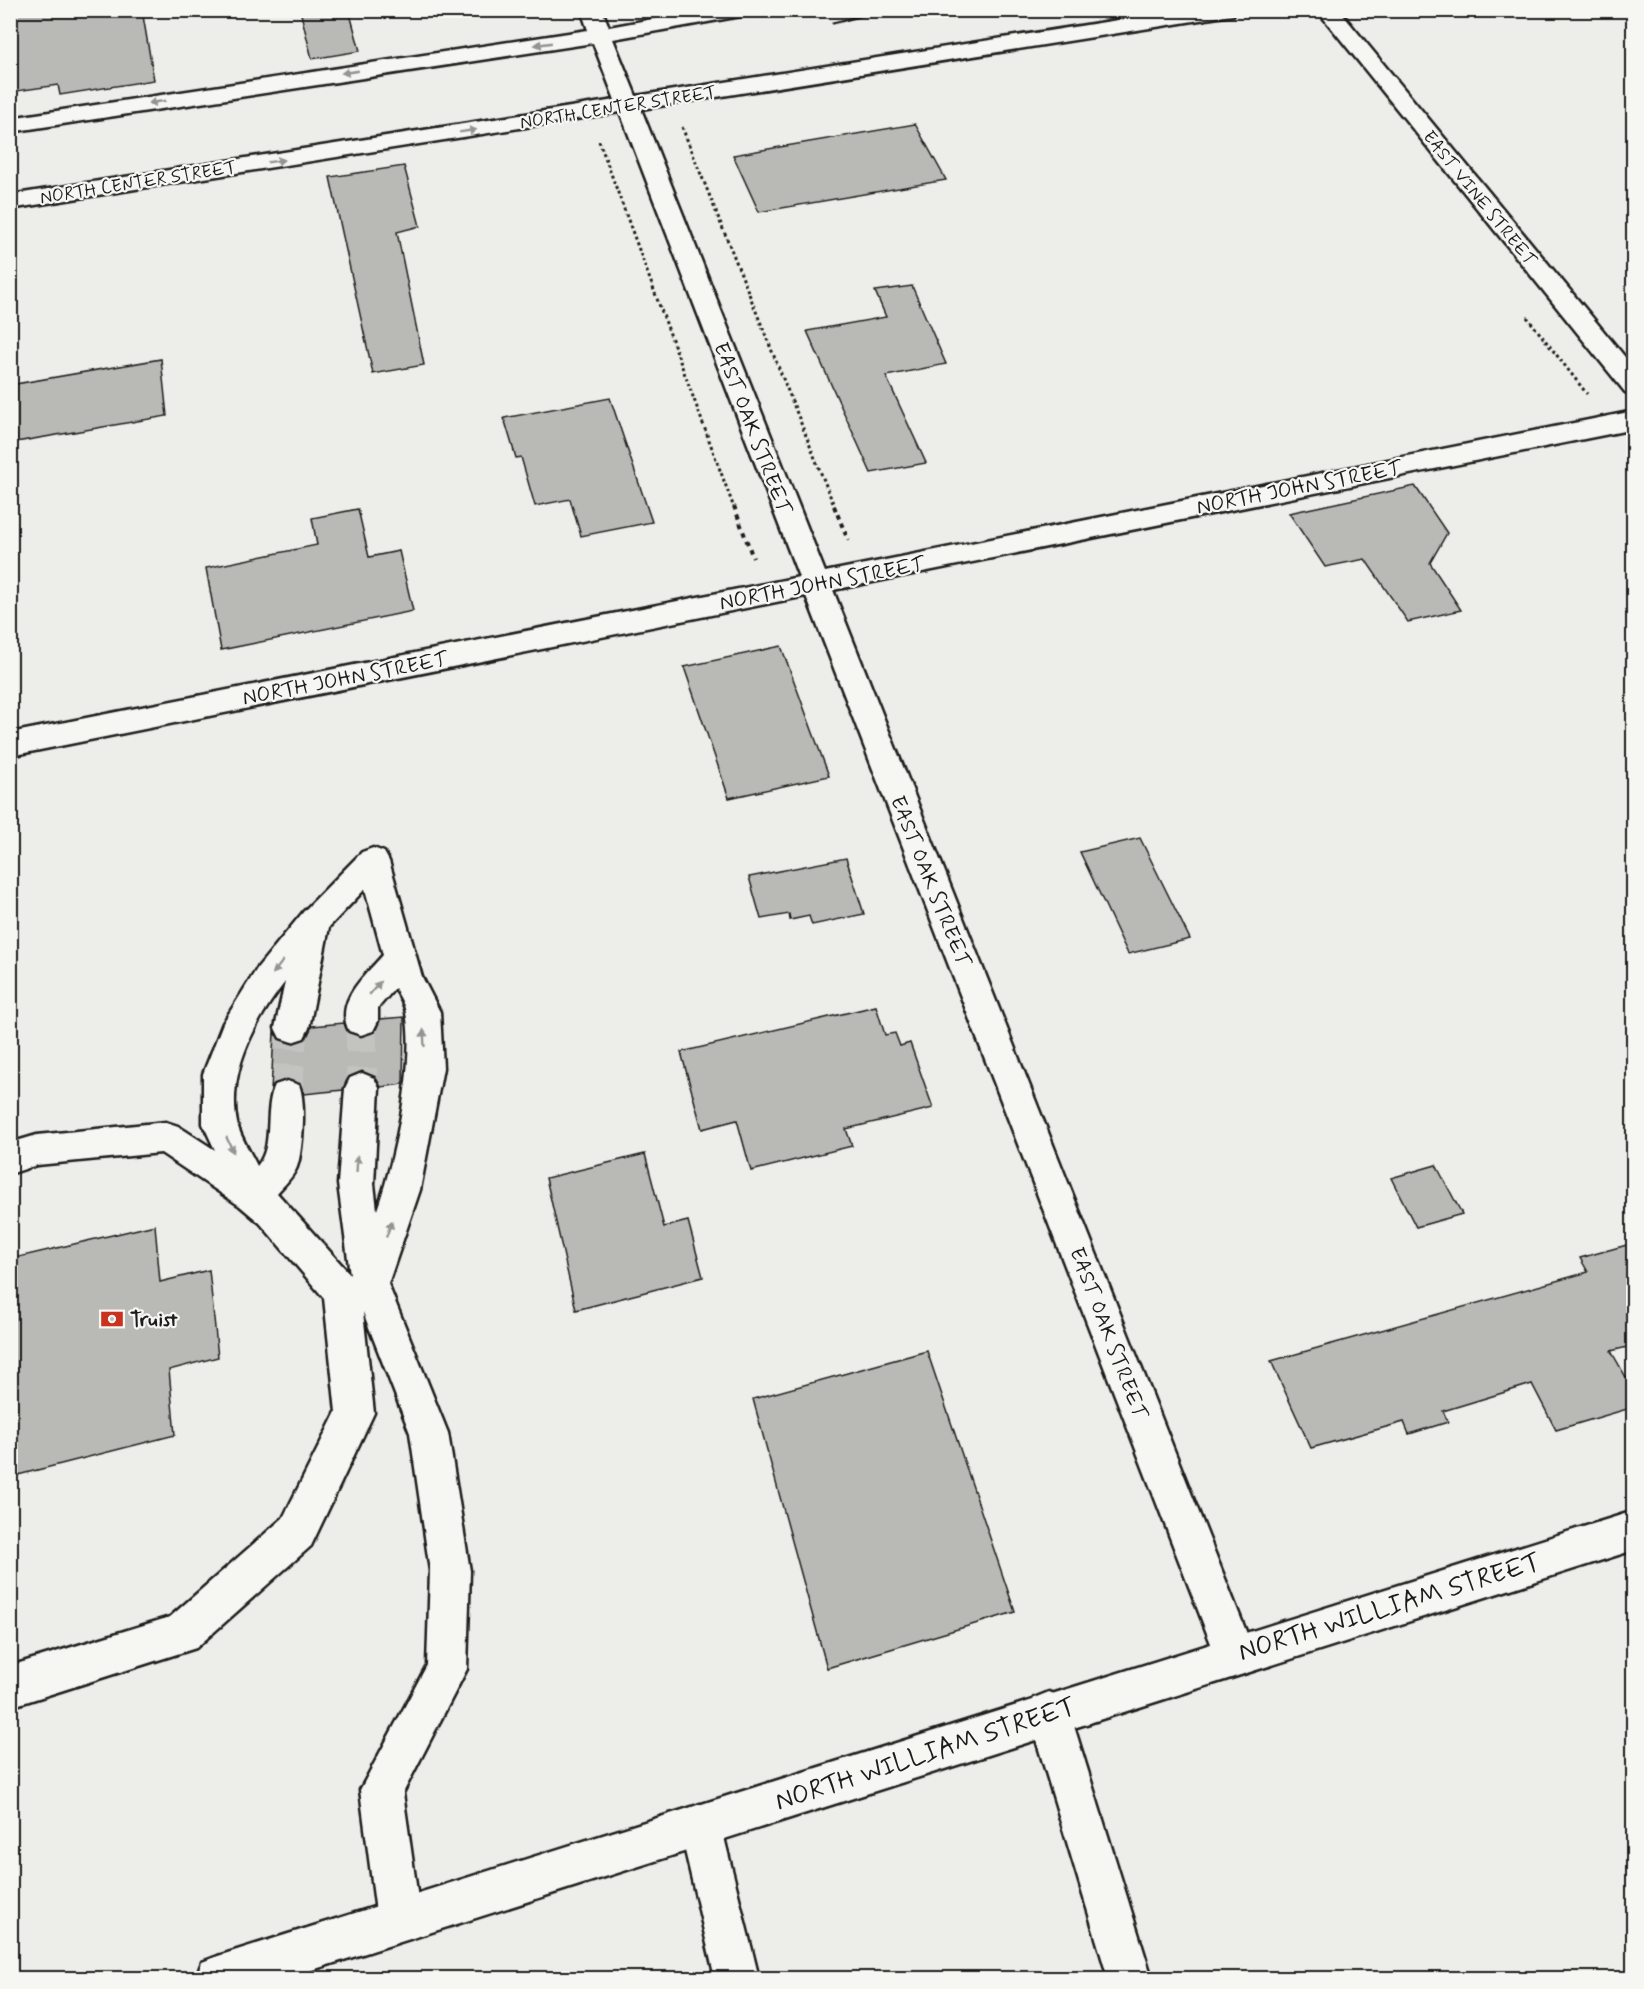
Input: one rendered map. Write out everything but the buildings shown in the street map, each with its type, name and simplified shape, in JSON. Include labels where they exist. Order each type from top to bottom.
[{"type":"street","name":"EAST OAK STREET","points":[[591,10],[1235,1654]]},
{"type":"street","points":[[10,125],[600,35],[741,10]]},
{"type":"street","name":"NORTH CENTER STREET","points":[[10,202],[1225,10]]},
{"type":"street","name":"EAST VINE STREET","points":[[1327,10],[1634,386]]},
{"type":"street","name":"NORTH JOHN STREET","points":[[10,745],[1634,420]]},
{"type":"street","points":[[253,1195],[220,1124],[220,1074],[236,1033],[254,999],[315,920],[373,861],[400,958],[423,1012],[426,1068],[402,1190],[356,1287]]},
{"type":"street","points":[[292,1028],[315,920]]},
{"type":"street","points":[[361,1021],[362,1004],[400,958]]},
{"type":"street","points":[[10,1687],[182,1634],[297,1532],[355,1413],[356,1184],[362,1089]]},
{"type":"street","points":[[253,1195],[281,1164],[287,1096]]},
{"type":"street","points":[[10,1159],[37,1150],[166,1137],[253,1195],[356,1287],[429,1433],[450,1571],[447,1669],[381,1790],[399,1920]]},
{"type":"street","name":"NORTH WILLIAM STREET","points":[[218,1978],[1235,1654],[1634,1530]]},
{"type":"street","points":[[1049,1713],[1130,1978]]},
{"type":"street","points":[[700,1825],[737,1978]]},
{"type":"path","points":[[682,126],[849,543]]},
{"type":"path","points":[[598,138],[753,558]]},
{"type":"tunnel","points":[[361,1021],[362,1088]]},
{"type":"tunnel","points":[[287,1096],[292,1028]]},
{"type":"railway","points":[[833,23],[883,10]]},
{"type":"place","name":"Truist","points":[[112,1319]]}]
